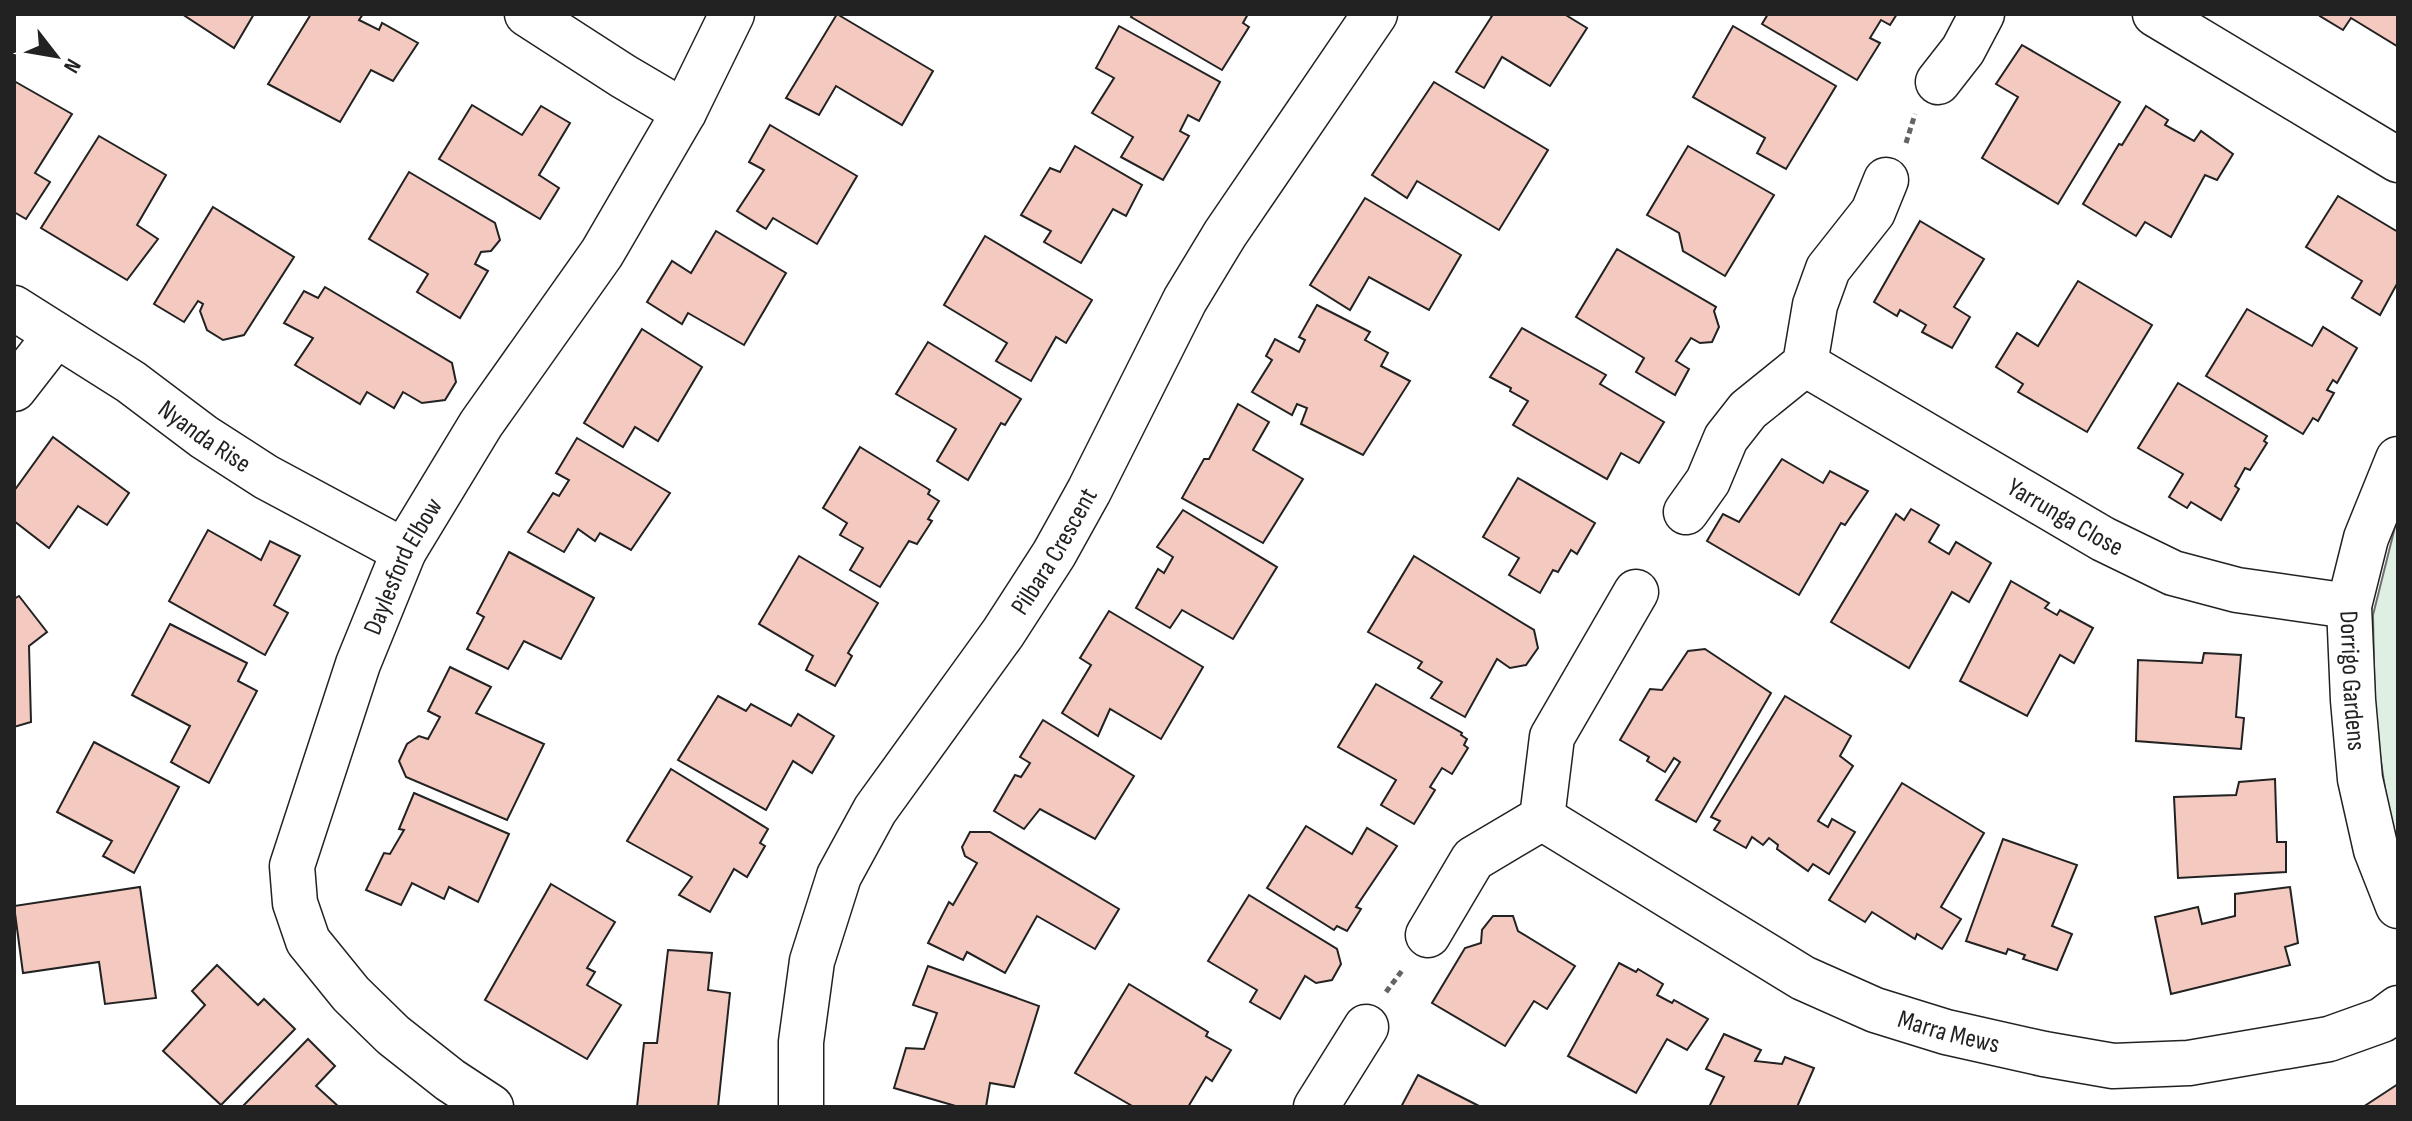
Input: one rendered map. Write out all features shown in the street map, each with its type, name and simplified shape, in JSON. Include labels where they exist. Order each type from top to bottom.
[{"type":"street","points":[[527,14],[684,112]]},
{"type":"street","name":"Daylesford Elbow","points":[[491,1107],[450,1080],[393,1035],[351,994],[308,941],[295,903],[292,866],[358,664],[404,551],[481,424],[602,253],[684,112],[732,14]]},
{"type":"street","name":"Pilbara Crescent","points":[[801,1107],[801,1042],[812,961],[839,876],[875,810],[1003,633],[1054,554],[1185,300],[1225,234],[1375,14]]},
{"type":"street","points":[[1938,82],[1963,50],[1982,14]]},
{"type":"street","points":[[2155,14],[2398,160]]},
{"type":"street","points":[[1686,512],[1708,481],[1726,438],[1748,410],[1805,364],[1815,305],[1828,269],[1873,212],[1886,180]]},
{"type":"street","name":"Nyanda Rise","points":[[14,308],[131,382],[204,437],[266,477],[404,551]]},
{"type":"street","points":[[14,389],[56,335]]},
{"type":"street","name":"Yarrunga Close","points":[[1805,364],[2103,539],[2173,573],[2237,590],[2349,606]]},
{"type":"street","name":"Dorrigo Gardens","points":[[2398,459],[2366,538],[2349,606],[2360,779],[2376,850],[2398,906]]},
{"type":"street","points":[[1428,935],[1473,859],[1542,818],[1552,737],[1636,592]]},
{"type":"street","name":"Marra Mews","points":[[1542,818],[1803,978],[1875,1010],[1946,1032],[2044,1054],[2113,1066],[2189,1063],[2329,1039],[2382,1020],[2398,1008]]},
{"type":"street","points":[[1316,1107],[1366,1027]]},
{"type":"path","points":[[1886,180],[1904,150],[1919,103],[1938,82]]},
{"type":"path","points":[[1366,1027],[1382,998],[1428,935]]},
{"type":"green space","points":[[2398,515],[2398,841],[2389,816],[2375,721],[2373,615]]},
{"type":"building","points":[[182,14],[254,14],[234,48]]},
{"type":"building","points":[[311,14],[363,14],[359,20],[379,30],[382,23],[418,43],[393,81],[371,70],[340,122],[268,84]]},
{"type":"building","points":[[837,14],[933,71],[902,125],[836,86],[819,115],[786,98]]},
{"type":"building","points":[[1133,14],[1248,14],[1243,23],[1249,27],[1222,70],[1131,17]]},
{"type":"building","points":[[1488,14],[1564,14],[1587,28],[1550,86],[1502,57],[1484,88],[1456,72],[1492,16]]},
{"type":"building","points":[[1768,14],[1897,14],[1890,25],[1881,20],[1870,38],[1880,43],[1857,80],[1762,24]]},
{"type":"building","points":[[2321,14],[2398,14],[2398,44],[2351,18],[2343,30]]},
{"type":"building","points":[[1119,26],[1220,82],[1199,121],[1188,115],[1180,131],[1189,136],[1163,180],[1121,157],[1133,137],[1092,113],[1114,78],[1096,68]]},
{"type":"building","points":[[1733,26],[1836,86],[1786,169],[1757,153],[1765,138],[1693,97]]},
{"type":"building","points":[[2022,45],[2120,102],[2058,204],[1982,158],[2018,97],[1996,84]]},
{"type":"building","points":[[14,81],[72,114],[35,173],[50,182],[26,219],[14,212]]},
{"type":"building","points":[[1434,82],[1548,150],[1499,230],[1417,181],[1407,198],[1372,175]]},
{"type":"building","points":[[472,105],[522,135],[541,106],[570,123],[539,175],[559,188],[540,219],[439,159]]},
{"type":"building","points":[[2146,106],[2168,120],[2165,125],[2194,141],[2201,131],[2233,154],[2217,180],[2205,175],[2171,237],[2145,222],[2136,236],[2083,204]]},
{"type":"building","points":[[770,125],[857,176],[817,244],[773,218],[766,229],[737,211],[764,170],[749,162]]},
{"type":"building","points":[[99,136],[166,175],[137,225],[158,239],[127,280],[41,228]]},
{"type":"building","points":[[1075,146],[1142,185],[1126,216],[1113,209],[1081,263],[1044,242],[1051,231],[1021,215],[1050,168],[1060,172]]},
{"type":"building","points":[[1688,146],[1774,195],[1725,276],[1683,251],[1679,233],[1647,215]]},
{"type":"building","points":[[409,172],[495,223],[500,240],[491,251],[481,252],[475,264],[488,271],[460,318],[417,292],[428,274],[369,239]]},
{"type":"building","points":[[2338,196],[2398,232],[2398,282],[2380,315],[2352,298],[2362,281],[2306,247]]},
{"type":"building","points":[[1365,198],[1461,255],[1429,310],[1369,277],[1350,310],[1310,285]]},
{"type":"building","points":[[213,207],[294,257],[244,335],[223,340],[207,330],[200,311],[203,304],[198,301],[184,322],[154,304]]},
{"type":"building","points":[[1920,221],[1984,259],[1954,307],[1970,317],[1952,348],[1922,332],[1926,325],[1900,310],[1897,316],[1874,302]]},
{"type":"building","points":[[716,231],[786,273],[744,345],[688,313],[682,324],[647,302],[672,261],[691,273]]},
{"type":"building","points":[[985,236],[1092,300],[1066,343],[1056,337],[1031,381],[996,361],[1007,343],[944,305]]},
{"type":"building","points":[[1617,249],[1716,307],[1714,311],[1719,327],[1712,342],[1700,343],[1691,338],[1676,361],[1689,369],[1675,395],[1636,372],[1644,358],[1576,317]]},
{"type":"building","points":[[2078,281],[2152,325],[2087,432],[2018,392],[2023,384],[1996,367],[2017,333],[2038,346]]},
{"type":"building","points":[[325,287],[452,363],[456,382],[445,400],[422,403],[403,392],[394,408],[367,392],[360,404],[295,365],[313,338],[284,323],[304,291],[318,298]]},
{"type":"building","points":[[1317,305],[1370,332],[1365,340],[1388,353],[1381,366],[1410,381],[1363,455],[1301,424],[1307,408],[1297,404],[1292,415],[1252,392],[1272,360],[1266,356],[1275,339],[1299,352],[1305,340],[1299,337]]},
{"type":"building","points":[[2247,309],[2312,346],[2323,327],[2357,348],[2337,383],[2333,380],[2327,390],[2334,393],[2318,421],[2313,418],[2303,434],[2206,376]]},
{"type":"building","points":[[1522,328],[1606,375],[1600,384],[1664,422],[1639,463],[1621,453],[1607,479],[1513,425],[1528,401],[1490,377]]},
{"type":"building","points":[[642,329],[702,367],[658,441],[635,427],[623,447],[584,423]]},
{"type":"building","points":[[928,342],[1021,399],[1005,425],[1001,423],[968,480],[937,461],[956,429],[896,394]]},
{"type":"building","points":[[2178,383],[2267,436],[2264,441],[2267,443],[2250,470],[2245,468],[2235,486],[2239,489],[2221,520],[2191,502],[2187,508],[2169,497],[2183,474],[2138,448]]},
{"type":"building","points":[[1238,404],[1269,422],[1253,450],[1303,479],[1263,543],[1182,498],[1204,459],[1209,459]]},
{"type":"building","points":[[53,437],[129,493],[107,525],[78,506],[49,548],[14,521],[14,491]]},
{"type":"building","points":[[577,438],[670,493],[631,550],[600,533],[595,541],[578,529],[564,552],[528,532],[553,493],[559,496],[569,480],[556,473]]},
{"type":"building","points":[[860,447],[930,490],[928,494],[939,501],[928,519],[932,521],[917,544],[909,541],[880,587],[850,570],[863,548],[840,535],[847,523],[823,508]]},
{"type":"building","points":[[1782,459],[1823,483],[1830,471],[1868,491],[1845,525],[1841,523],[1799,595],[1707,541],[1723,514],[1739,522]]},
{"type":"building","points":[[1518,478],[1595,523],[1577,554],[1571,550],[1558,572],[1553,570],[1540,593],[1509,575],[1519,558],[1483,537]]},
{"type":"building","points":[[1911,509],[1939,525],[1929,542],[1949,554],[1956,542],[1991,563],[1969,602],[1952,592],[1909,668],[1831,622],[1896,514],[1904,520]]},
{"type":"building","points":[[1183,510],[1277,567],[1233,639],[1182,610],[1170,628],[1136,608],[1158,569],[1164,573],[1173,557],[1157,547]]},
{"type":"building","points":[[208,530],[261,560],[270,541],[300,556],[274,605],[288,613],[265,655],[169,601]]},
{"type":"building","points":[[509,552],[594,598],[561,659],[524,641],[508,669],[467,649],[484,617],[477,613]]},
{"type":"building","points":[[799,556],[878,603],[848,653],[852,656],[835,686],[806,670],[813,656],[759,624]]},
{"type":"building","points":[[1414,556],[1534,630],[1538,648],[1526,665],[1510,668],[1497,659],[1465,717],[1431,698],[1442,682],[1418,668],[1422,662],[1368,632]]},
{"type":"building","points":[[2011,581],[2049,603],[2045,608],[2057,615],[2060,610],[2093,628],[2074,663],[2060,655],[2027,716],[1960,681]]},
{"type":"building","points":[[19,596],[47,632],[29,646],[31,722],[14,727],[14,599]]},
{"type":"building","points":[[1109,611],[1203,667],[1161,739],[1110,709],[1098,736],[1062,713],[1091,665],[1080,658]]},
{"type":"building","points":[[170,624],[247,663],[238,681],[257,691],[209,783],[171,762],[190,726],[132,695]]},
{"type":"building","points":[[1705,649],[1771,693],[1696,822],[1656,800],[1680,762],[1674,758],[1665,772],[1647,761],[1649,757],[1620,740],[1650,689],[1662,690],[1688,651]]},
{"type":"building","points":[[2204,653],[2241,655],[2236,717],[2244,718],[2241,749],[2136,741],[2138,660],[2202,663]]},
{"type":"building","points":[[450,667],[491,687],[476,713],[544,744],[507,820],[406,777],[399,761],[407,744],[419,736],[428,739],[440,717],[428,711]]},
{"type":"building","points":[[1376,684],[1462,733],[1467,739],[1464,745],[1468,748],[1452,774],[1442,768],[1430,787],[1435,790],[1414,824],[1381,805],[1396,780],[1338,747]]},
{"type":"building","points":[[718,696],[746,711],[751,704],[791,726],[798,714],[834,736],[812,773],[793,761],[766,810],[678,760]]},
{"type":"building","points":[[1785,696],[1851,736],[1840,756],[1853,766],[1818,821],[1828,827],[1832,819],[1855,832],[1829,874],[1813,864],[1808,871],[1777,849],[1778,845],[1769,838],[1763,845],[1752,837],[1746,848],[1714,830],[1720,821],[1711,817]]},
{"type":"building","points":[[1043,720],[1134,776],[1095,839],[1040,809],[1024,829],[994,811],[1015,775],[1021,777],[1030,763],[1020,757]]},
{"type":"building","points":[[94,742],[179,787],[134,873],[103,856],[112,841],[57,812]]},
{"type":"building","points":[[671,769],[768,829],[760,843],[765,846],[747,877],[734,869],[710,912],[679,895],[692,877],[627,841]]},
{"type":"building","points":[[2275,779],[2277,842],[2286,842],[2286,872],[2178,878],[2174,797],[2236,795],[2239,782]]},
{"type":"building","points":[[1902,783],[1984,833],[1941,907],[1961,919],[1942,949],[1917,934],[1915,939],[1872,912],[1865,922],[1829,900]]},
{"type":"building","points":[[414,793],[509,834],[478,902],[449,887],[444,899],[412,883],[401,905],[366,890],[384,853],[390,854],[404,830],[399,829]]},
{"type":"building","points":[[1306,826],[1352,854],[1367,828],[1397,846],[1356,907],[1361,909],[1347,931],[1337,926],[1334,930],[1267,888]]},
{"type":"building","points":[[970,832],[990,832],[1119,909],[1095,949],[1037,916],[1005,973],[967,952],[963,960],[928,943],[949,902],[953,905],[977,863],[965,856],[962,847]]},
{"type":"building","points":[[2003,839],[2077,865],[2052,926],[2072,934],[2057,970],[2023,959],[2025,955],[2008,949],[2006,954],[1966,941]]},
{"type":"building","points":[[551,884],[615,922],[587,968],[595,972],[587,985],[621,1005],[587,1059],[485,1000]]},
{"type":"building","points":[[140,887],[156,998],[105,1004],[99,962],[23,973],[14,906]]},
{"type":"building","points":[[2290,887],[2298,943],[2285,947],[2290,965],[2171,994],[2155,917],[2198,907],[2202,924],[2235,916],[2235,894]]},
{"type":"building","points":[[1249,895],[1337,949],[1341,964],[1332,980],[1316,983],[1305,976],[1280,1019],[1250,1002],[1257,990],[1208,961]]},
{"type":"building","points":[[1493,916],[1513,916],[1518,931],[1575,966],[1547,1009],[1534,1001],[1505,1046],[1432,1003],[1465,948],[1481,943],[1482,930]]},
{"type":"building","points":[[668,950],[712,953],[708,990],[730,993],[718,1107],[637,1107],[644,1043],[657,1043]]},
{"type":"building","points":[[1619,963],[1636,972],[1638,969],[1663,984],[1657,995],[1672,1003],[1674,1000],[1708,1019],[1687,1050],[1667,1039],[1636,1093],[1568,1056]]},
{"type":"building","points":[[217,965],[258,1005],[264,999],[295,1029],[221,1105],[163,1051],[205,1005],[192,991]]},
{"type":"building","points":[[928,966],[1039,1006],[1014,1087],[990,1083],[986,1107],[959,1107],[894,1088],[906,1048],[924,1049],[937,1013],[913,1005]]},
{"type":"building","points":[[1129,984],[1208,1032],[1206,1036],[1231,1050],[1212,1081],[1206,1077],[1188,1107],[1134,1107],[1075,1073]]},
{"type":"building","points":[[1724,1034],[1761,1050],[1755,1061],[1782,1064],[1785,1057],[1814,1068],[1797,1107],[1709,1107],[1724,1077],[1706,1069]]},
{"type":"building","points":[[308,1039],[335,1066],[316,1086],[339,1107],[242,1107]]},
{"type":"building","points":[[1418,1075],[1481,1107],[1401,1107]]},
{"type":"building","points":[[2398,1084],[2398,1107],[2363,1107]]}]
